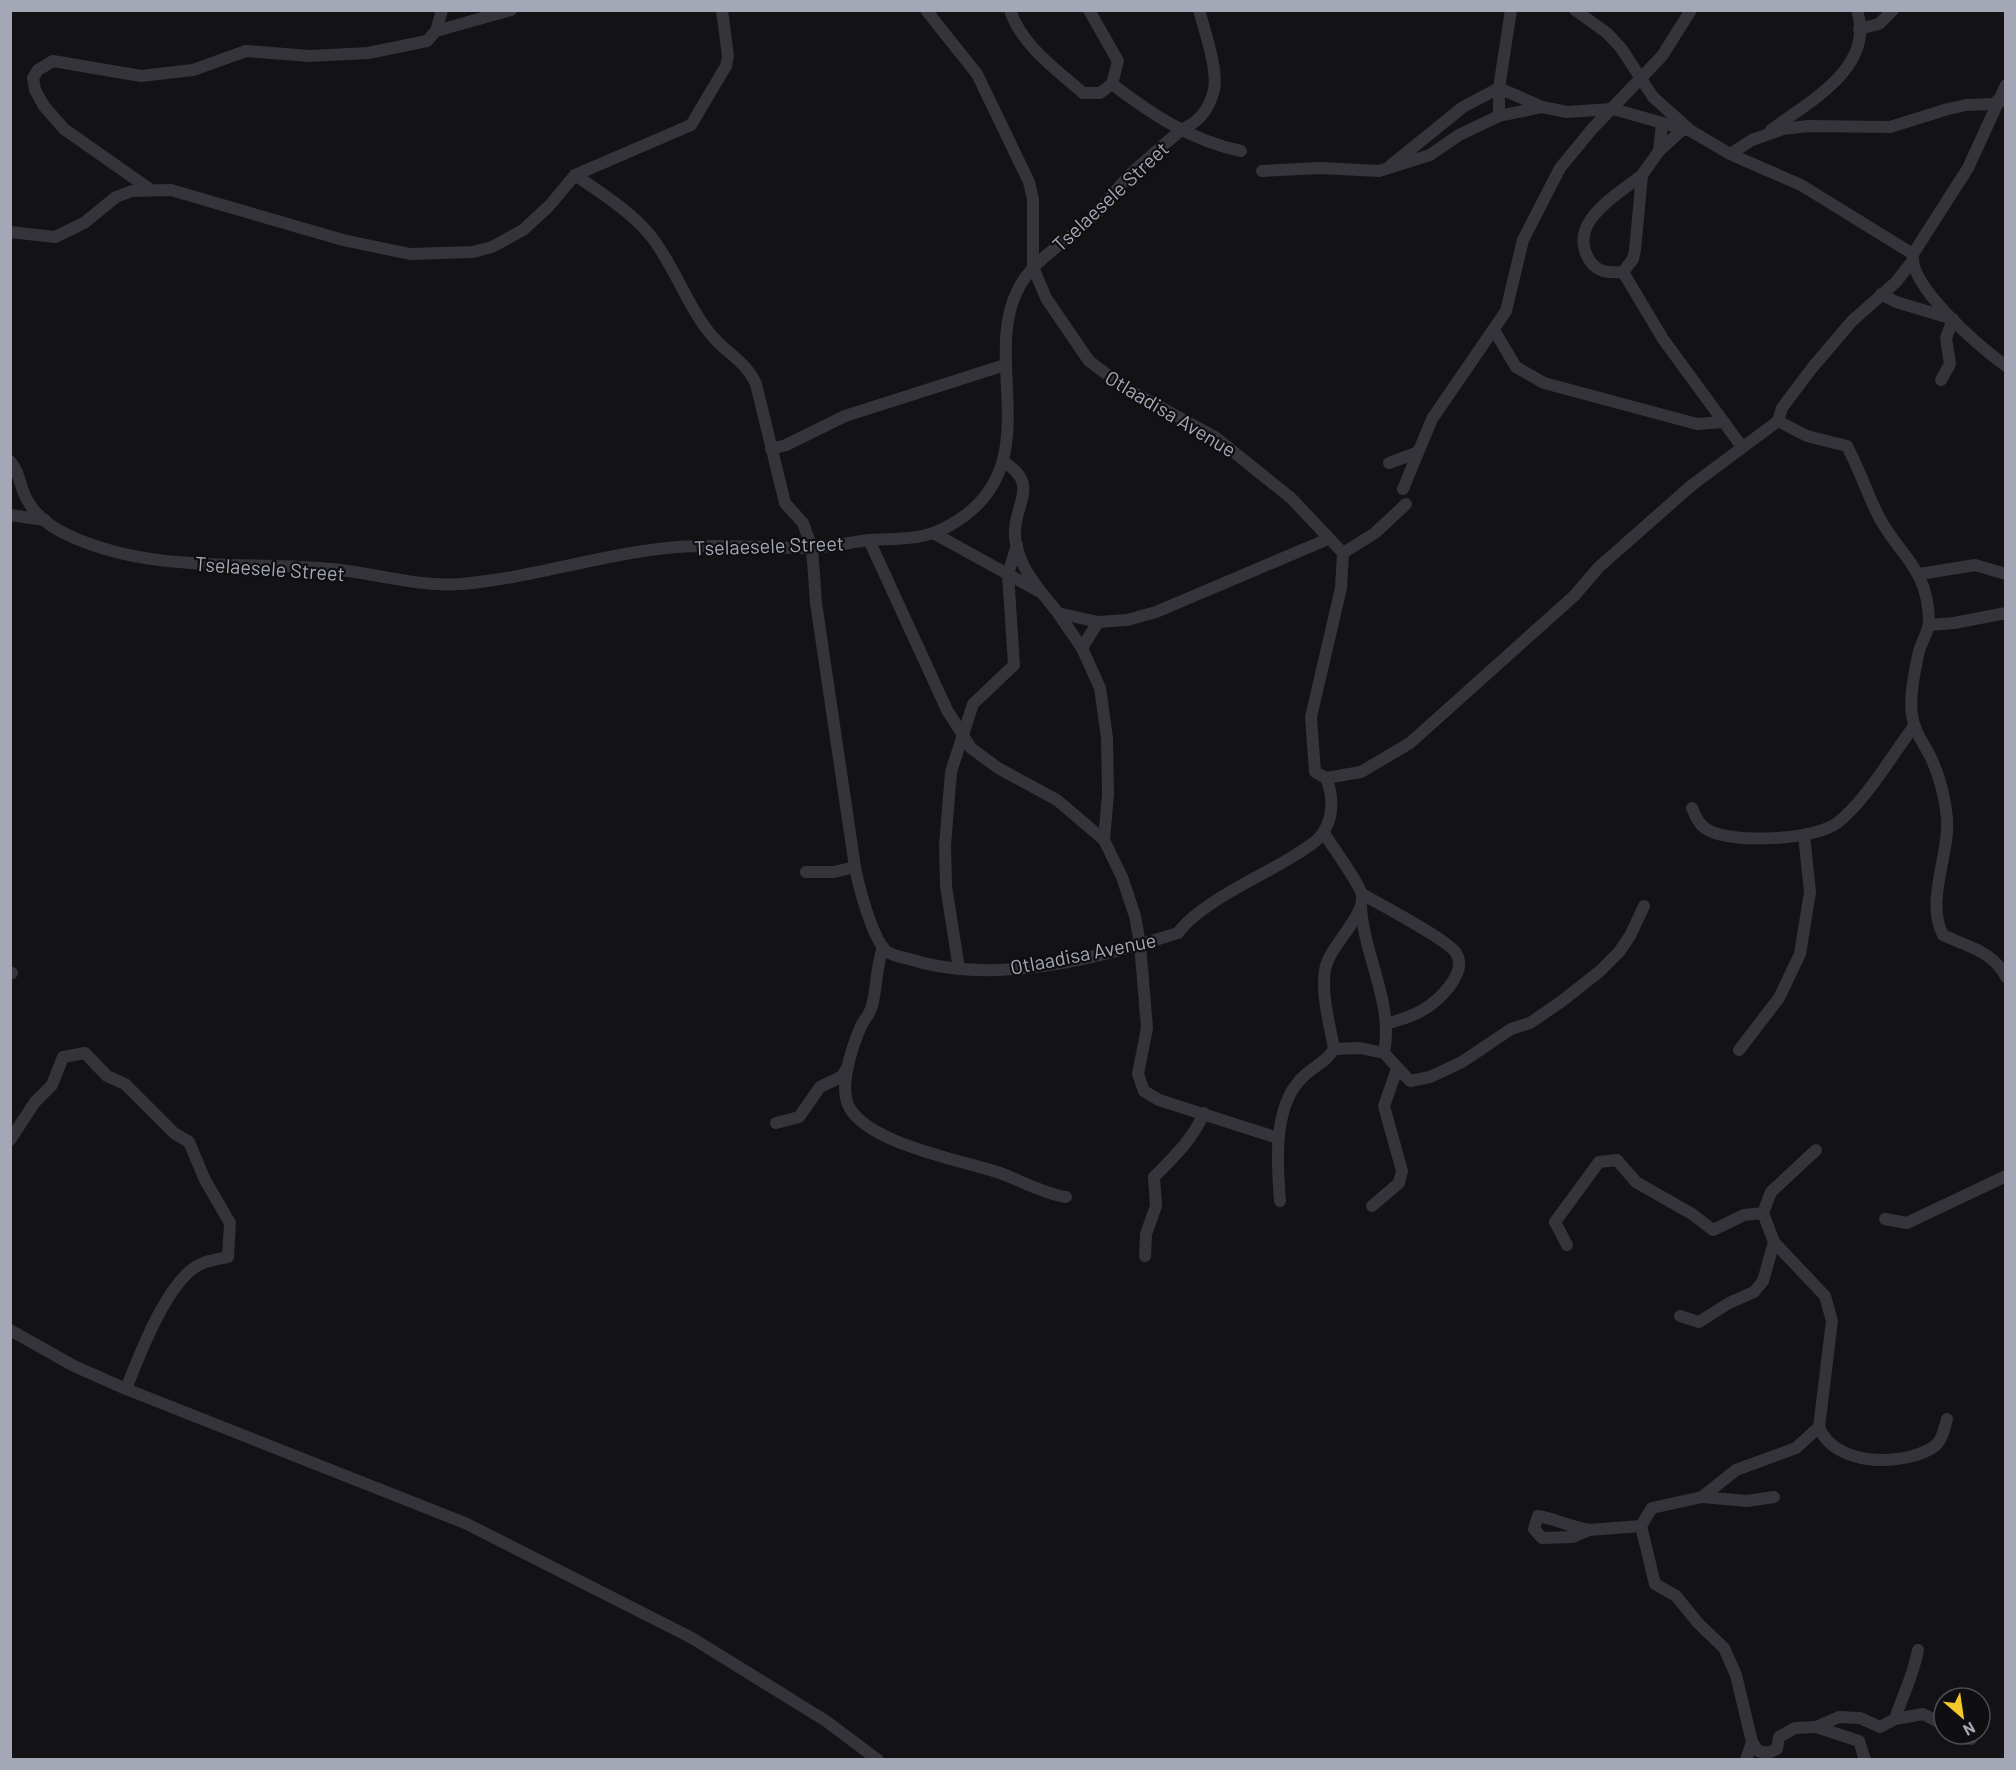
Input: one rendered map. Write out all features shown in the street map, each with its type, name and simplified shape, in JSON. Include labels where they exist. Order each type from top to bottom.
[{"type":"street","points":[[151,190],[64,129],[44,106],[35,90],[33,78],[38,70],[53,61],[141,76],[193,70],[246,51],[310,56],[368,53],[427,41],[436,31],[442,10]]},
{"type":"street","points":[[436,31],[511,10]]},
{"type":"street","points":[[10,232],[55,237],[84,223],[116,197],[151,190],[171,190],[343,240],[410,254],[451,254],[492,247],[523,230],[564,190],[575,175],[691,125],[726,66],[728,56],[722,10]]},
{"type":"street","name":"Otlaadisa Avenue","points":[[926,10],[977,74],[1029,182],[1033,199],[1033,267],[1046,298],[1089,360],[1125,388],[1215,436],[1291,498],[1343,553]]},
{"type":"street","points":[[1010,10],[1022,36],[1083,93],[1100,93],[1112,84],[1118,61],[1089,10]]},
{"type":"street","name":"Tselaesele Street","points":[[10,461],[16,468],[32,510],[74,538],[141,556],[187,562],[334,569],[372,577],[431,584],[492,580],[602,558],[673,548],[711,545],[812,548],[935,534],[967,514],[985,495],[1004,462],[1009,436],[1010,406],[1005,365],[1014,296],[1033,267],[1094,216],[1131,174],[1182,129],[1200,118],[1214,90],[1211,60],[1199,10]]},
{"type":"street","points":[[1499,116],[1499,88],[1511,10]]},
{"type":"street","points":[[1575,10],[1607,33],[1621,48],[1664,110],[1687,130],[1730,154],[1801,185],[1912,258],[1920,279],[1953,319],[1980,347],[2006,366]]},
{"type":"street","points":[[1403,489],[1416,453],[1440,405],[1506,311],[1523,240],[1560,168],[1662,56],[1690,10]]},
{"type":"street","points":[[1730,154],[1766,134],[1842,76],[1852,56],[1859,29],[1857,10]]},
{"type":"street","points":[[1859,29],[1880,24],[1890,17],[1893,10]]},
{"type":"street","points":[[1112,84],[1146,110],[1182,129],[1208,142],[1241,151]]},
{"type":"street","points":[[1406,504],[1375,533],[1343,553],[1341,588],[1311,717],[1315,772],[1326,778],[1344,777],[1361,772],[1410,743],[1574,596],[1608,560],[1692,485],[1778,421],[1782,408],[1812,368],[1852,321],[1896,282],[1968,168],[2002,102],[2006,85]]},
{"type":"street","points":[[1387,169],[1482,95],[1499,88],[1542,107],[1566,112],[1613,109],[1687,130]]},
{"type":"street","points":[[1766,134],[1808,126],[1890,127],[1948,109],[2002,102]]},
{"type":"street","points":[[1262,171],[1387,169],[1430,155],[1459,135],[1499,116],[1542,107]]},
{"type":"street","points":[[1448,120],[1459,135]]},
{"type":"street","points":[[1659,151],[1662,124]]},
{"type":"street","points":[[1642,175],[1633,259],[1623,272],[1608,273],[1593,266],[1582,240],[1592,216],[1642,175],[1659,151],[1687,130]]},
{"type":"street","points":[[575,175],[630,215],[650,235],[714,339],[751,372],[785,503],[803,524],[812,548],[816,603],[855,867],[866,908],[883,948],[877,965],[872,1006],[862,1026],[849,1066],[845,1098],[849,1109],[864,1125],[946,1158],[974,1164],[1048,1194],[1066,1197]]},
{"type":"street","points":[[1623,272],[1664,339],[1742,447]]},
{"type":"street","points":[[1881,294],[1896,302],[1953,319]]},
{"type":"street","points":[[1941,380],[1950,364],[1946,338],[1953,319]]},
{"type":"street","points":[[1494,330],[1516,367],[1544,383],[1697,424],[1724,422]]},
{"type":"street","points":[[771,449],[786,445],[844,416],[1005,365]]},
{"type":"street","points":[[1778,421],[1807,436],[1847,446],[1863,475],[1875,509],[1920,573],[1928,601],[1929,625],[1920,651],[1911,711],[1914,726],[1937,773],[1947,819],[1946,848],[1937,897],[1938,925],[1943,935],[1981,949],[2002,969],[2006,977]]},
{"type":"street","points":[[1389,464],[1416,453]]},
{"type":"street","points":[[1004,462],[1016,470],[1023,480],[1024,496],[1015,536],[1017,545],[1032,580],[1059,613],[1082,648],[1100,688],[1107,738],[1108,794],[1104,840]]},
{"type":"street","name":"Tselaesele Street","points":[[10,515],[45,520]]},
{"type":"street","points":[[935,534],[1042,593]]},
{"type":"street","points":[[1059,613],[1098,622],[1127,620],[1156,612],[1328,539]]},
{"type":"street","points":[[869,540],[933,681],[971,748],[998,768],[1057,800],[1104,840],[1122,877],[1136,916],[1147,1028],[1138,1074],[1144,1091],[1159,1100],[1278,1138]]},
{"type":"street","points":[[959,969],[946,886],[945,845],[951,772],[973,704],[1014,665],[1008,574],[1017,545]]},
{"type":"street","points":[[1920,573],[1975,565],[2006,574]]},
{"type":"street","points":[[1929,625],[1954,623],[2006,613]]},
{"type":"street","points":[[1082,648],[1098,622]]},
{"type":"street","points":[[1692,808],[1698,822],[1719,835],[1735,838],[1804,835],[1839,822],[1914,726]]},
{"type":"street","points":[[1326,778],[1331,801],[1330,818],[1324,833],[1362,900],[1365,940],[1387,1024],[1384,1053]]},
{"type":"street","name":"Otlaadisa Avenue","points":[[883,948],[890,953],[931,966],[1001,969],[1046,964],[1140,944],[1178,933],[1186,923],[1204,909],[1308,847],[1324,833]]},
{"type":"street","points":[[1739,1050],[1779,998],[1800,954],[1810,892],[1804,835]]},
{"type":"street","points":[[806,872],[834,872],[855,867]]},
{"type":"street","points":[[1362,900],[1444,942],[1457,953],[1459,959],[1456,975],[1429,1006],[1387,1024]]},
{"type":"street","points":[[1280,1201],[1278,1138],[1289,1096],[1304,1075],[1328,1059],[1334,1049],[1326,995],[1325,969],[1362,900]]},
{"type":"street","points":[[1334,1049],[1360,1048],[1384,1053],[1410,1082],[1430,1077],[1487,1047],[1511,1029],[1530,1023],[1600,971],[1630,936],[1644,906]]},
{"type":"street","points":[[10,1140],[35,1102],[52,1085],[63,1057],[85,1053],[107,1076],[125,1084],[174,1133],[189,1142],[205,1180],[230,1223],[228,1257],[200,1264],[176,1285],[145,1341],[126,1389]]},
{"type":"street","points":[[776,1123],[799,1117],[820,1087],[841,1077],[849,1066]]},
{"type":"street","points":[[1372,1206],[1400,1181],[1401,1161],[1384,1106],[1397,1069]]},
{"type":"street","points":[[1145,1256],[1146,1234],[1156,1206],[1154,1177],[1183,1147],[1198,1127],[1204,1113]]},
{"type":"street","points":[[1816,1150],[1771,1192],[1763,1213],[1774,1242],[1824,1296],[1832,1321],[1819,1428],[1824,1440],[1846,1454],[1878,1461],[1901,1458],[1933,1448],[1942,1436],[1947,1419]]},
{"type":"street","points":[[1567,1245],[1555,1222],[1599,1162],[1617,1160],[1636,1182],[1692,1214],[1713,1230],[1744,1215],[1763,1213]]},
{"type":"street","points":[[1885,1219],[1906,1223],[2006,1176]]},
{"type":"street","points":[[1680,1316],[1699,1322],[1728,1303],[1754,1292],[1762,1281],[1774,1242]]},
{"type":"street","points":[[10,1330],[74,1365],[126,1389],[465,1523],[692,1638],[826,1721],[878,1760]]},
{"type":"street","points":[[1702,1497],[1736,1470],[1796,1448],[1819,1428]]},
{"type":"street","points":[[1774,1497],[1747,1501],[1702,1497],[1652,1508],[1641,1526],[1655,1584],[1676,1596],[1698,1623],[1724,1648],[1737,1675],[1752,1742],[1758,1751],[1768,1754],[1777,1749],[1779,1737],[1795,1728],[1816,1727],[1859,1741],[1865,1760]]},
{"type":"street","points":[[1589,1530],[1641,1526]]},
{"type":"street","points":[[1895,1719],[1903,1695],[1913,1678],[1918,1650]]},
{"type":"street","points":[[1816,1727],[1839,1717],[1860,1718],[1880,1727],[1895,1719],[1923,1714],[1932,1719]]},
{"type":"street","points":[[1746,1760],[1752,1742]]}]
